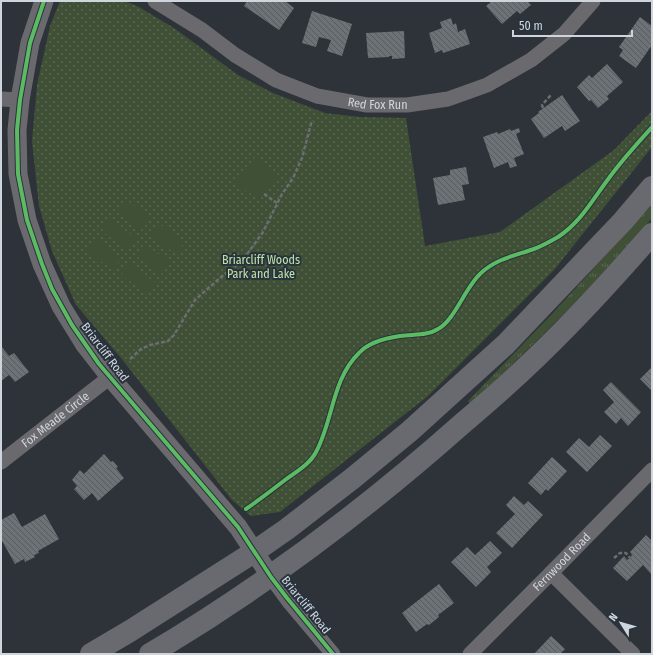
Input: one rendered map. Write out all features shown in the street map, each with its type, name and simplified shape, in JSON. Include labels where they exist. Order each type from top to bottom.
[{"type":"main road","points":[[91,654],[254,552],[287,529],[405,436],[506,344],[623,222],[652,187]]},
{"type":"main road","points":[[150,654],[239,599],[271,577],[352,517],[424,458],[525,368],[584,309],[652,234]]},
{"type":"street","name":"Briarcliff Road","points":[[44,1],[30,43],[20,100],[17,130],[18,174],[27,220],[42,264],[58,300],[85,345],[110,377],[185,463],[238,527],[290,603],[333,654]]},
{"type":"street","name":"Red Fox Run","points":[[155,1],[202,30],[234,55],[276,80],[318,96],[367,105],[407,105],[448,99],[487,85],[531,60],[553,43],[564,34],[593,1]]},
{"type":"street","points":[[1,99],[20,100]]},
{"type":"street","name":"Fox Meade Circle","points":[[1,462],[110,377]]},
{"type":"street","name":"Fernwood Road","points":[[470,654],[652,470]]},
{"type":"street","points":[[551,573],[633,654]]},
{"type":"path","points":[[543,108],[542,105],[552,95]]},
{"type":"path","points":[[130,358],[141,349],[150,345],[168,341],[174,335],[196,300],[220,276],[238,264],[245,257],[263,232],[297,169],[307,142],[312,120]]},
{"type":"path","points":[[264,194],[278,203]]},
{"type":"path","points":[[614,558],[620,553],[626,553],[630,558]]},
{"type":"green space","name":"Briarcliff Woods Park and Lake","points":[[60,1],[125,1],[139,7],[174,28],[238,75],[273,93],[325,113],[360,117],[406,118],[425,246],[500,232],[614,150],[652,111],[652,147],[554,270],[428,396],[280,512],[251,516],[232,500],[121,358],[76,305],[52,251],[39,206],[32,141],[37,85],[50,26]]},
{"type":"green space","points":[[255,157],[278,174],[259,200],[236,183]]},
{"type":"green space","points":[[125,199],[151,218],[142,230],[116,211]]},
{"type":"green space","points":[[652,204],[652,218],[631,243],[587,290],[518,359],[470,403],[468,401],[553,313]]},
{"type":"green space","points":[[110,219],[136,238],[127,250],[102,231]]},
{"type":"green space","points":[[159,224],[185,242],[176,254],[150,236]]},
{"type":"green space","points":[[96,239],[121,258],[113,270],[87,251]]},
{"type":"green space","points":[[144,244],[170,262],[162,274],[136,256]]},
{"type":"green space","points":[[130,264],[156,283],[147,294],[121,275]]},
{"type":"building","points":[[247,1],[285,1],[294,8],[279,30],[244,6]]},
{"type":"building","points":[[492,1],[527,1],[531,5],[520,14],[517,11],[502,24],[486,6]]},
{"type":"building","points":[[312,11],[352,24],[342,56],[327,51],[331,40],[319,37],[316,47],[302,43]]},
{"type":"building","points":[[640,17],[652,26],[652,45],[636,68],[619,56],[623,50],[619,47]]},
{"type":"building","points":[[451,18],[453,25],[456,23],[458,32],[465,29],[470,44],[443,53],[442,50],[435,53],[429,33],[442,28],[440,22]]},
{"type":"building","points":[[404,31],[405,58],[392,59],[392,56],[389,56],[368,58],[366,33]]},
{"type":"building","points":[[607,64],[623,82],[607,96],[609,99],[598,108],[591,100],[589,101],[577,87],[589,75],[592,78]]},
{"type":"building","points":[[562,95],[580,121],[565,131],[562,126],[544,138],[531,119],[539,113],[538,112]]},
{"type":"building","points":[[519,128],[520,132],[516,134],[524,154],[514,158],[517,166],[510,168],[508,162],[494,168],[483,137],[497,132],[498,134],[510,129],[511,131]]},
{"type":"building","points":[[466,167],[469,184],[462,185],[465,200],[438,205],[433,178],[450,175],[450,170]]},
{"type":"building","points":[[1,346],[9,356],[14,353],[29,372],[15,382],[9,375],[1,381]]},
{"type":"building","points":[[652,367],[652,391],[640,379]]},
{"type":"building","points":[[611,382],[641,412],[628,426],[621,418],[616,424],[604,412],[614,402],[603,390]]},
{"type":"building","points":[[600,435],[612,446],[587,472],[566,452],[579,438],[589,447]]},
{"type":"building","points":[[104,454],[118,467],[116,468],[124,478],[98,501],[92,493],[84,500],[74,489],[77,486],[72,480],[80,470],[84,474]]},
{"type":"building","points":[[552,457],[567,471],[548,491],[546,489],[541,495],[528,483]]},
{"type":"building","points":[[514,496],[524,505],[528,501],[543,515],[512,548],[496,533],[515,514],[506,505]]},
{"type":"building","points":[[14,513],[22,527],[45,514],[59,539],[38,551],[39,553],[34,555],[35,557],[25,562],[24,559],[15,564],[1,539],[1,520]]},
{"type":"building","points":[[646,535],[652,541],[652,573],[651,574],[643,565],[627,581],[613,568],[624,556],[627,560],[630,558],[632,555],[630,552]]},
{"type":"building","points":[[490,541],[502,553],[487,567],[491,572],[476,587],[451,562],[467,547],[475,555]]},
{"type":"building","points":[[439,584],[454,603],[438,615],[439,617],[429,625],[427,624],[416,632],[402,613]]},
{"type":"building","points":[[551,636],[565,649],[560,654],[534,654]]},
{"type":"cycle path","points":[[44,1],[30,43],[20,100],[17,130],[18,174],[27,220],[52,289],[72,325],[99,364],[238,527],[271,577],[333,654]]},
{"type":"cycle path","points":[[246,509],[302,468],[316,452],[322,440],[343,375],[350,363],[363,349],[383,340],[400,336],[425,334],[444,325],[454,312],[469,287],[486,269],[505,258],[534,249],[558,237],[566,231],[586,210],[619,165],[652,127]]}]
